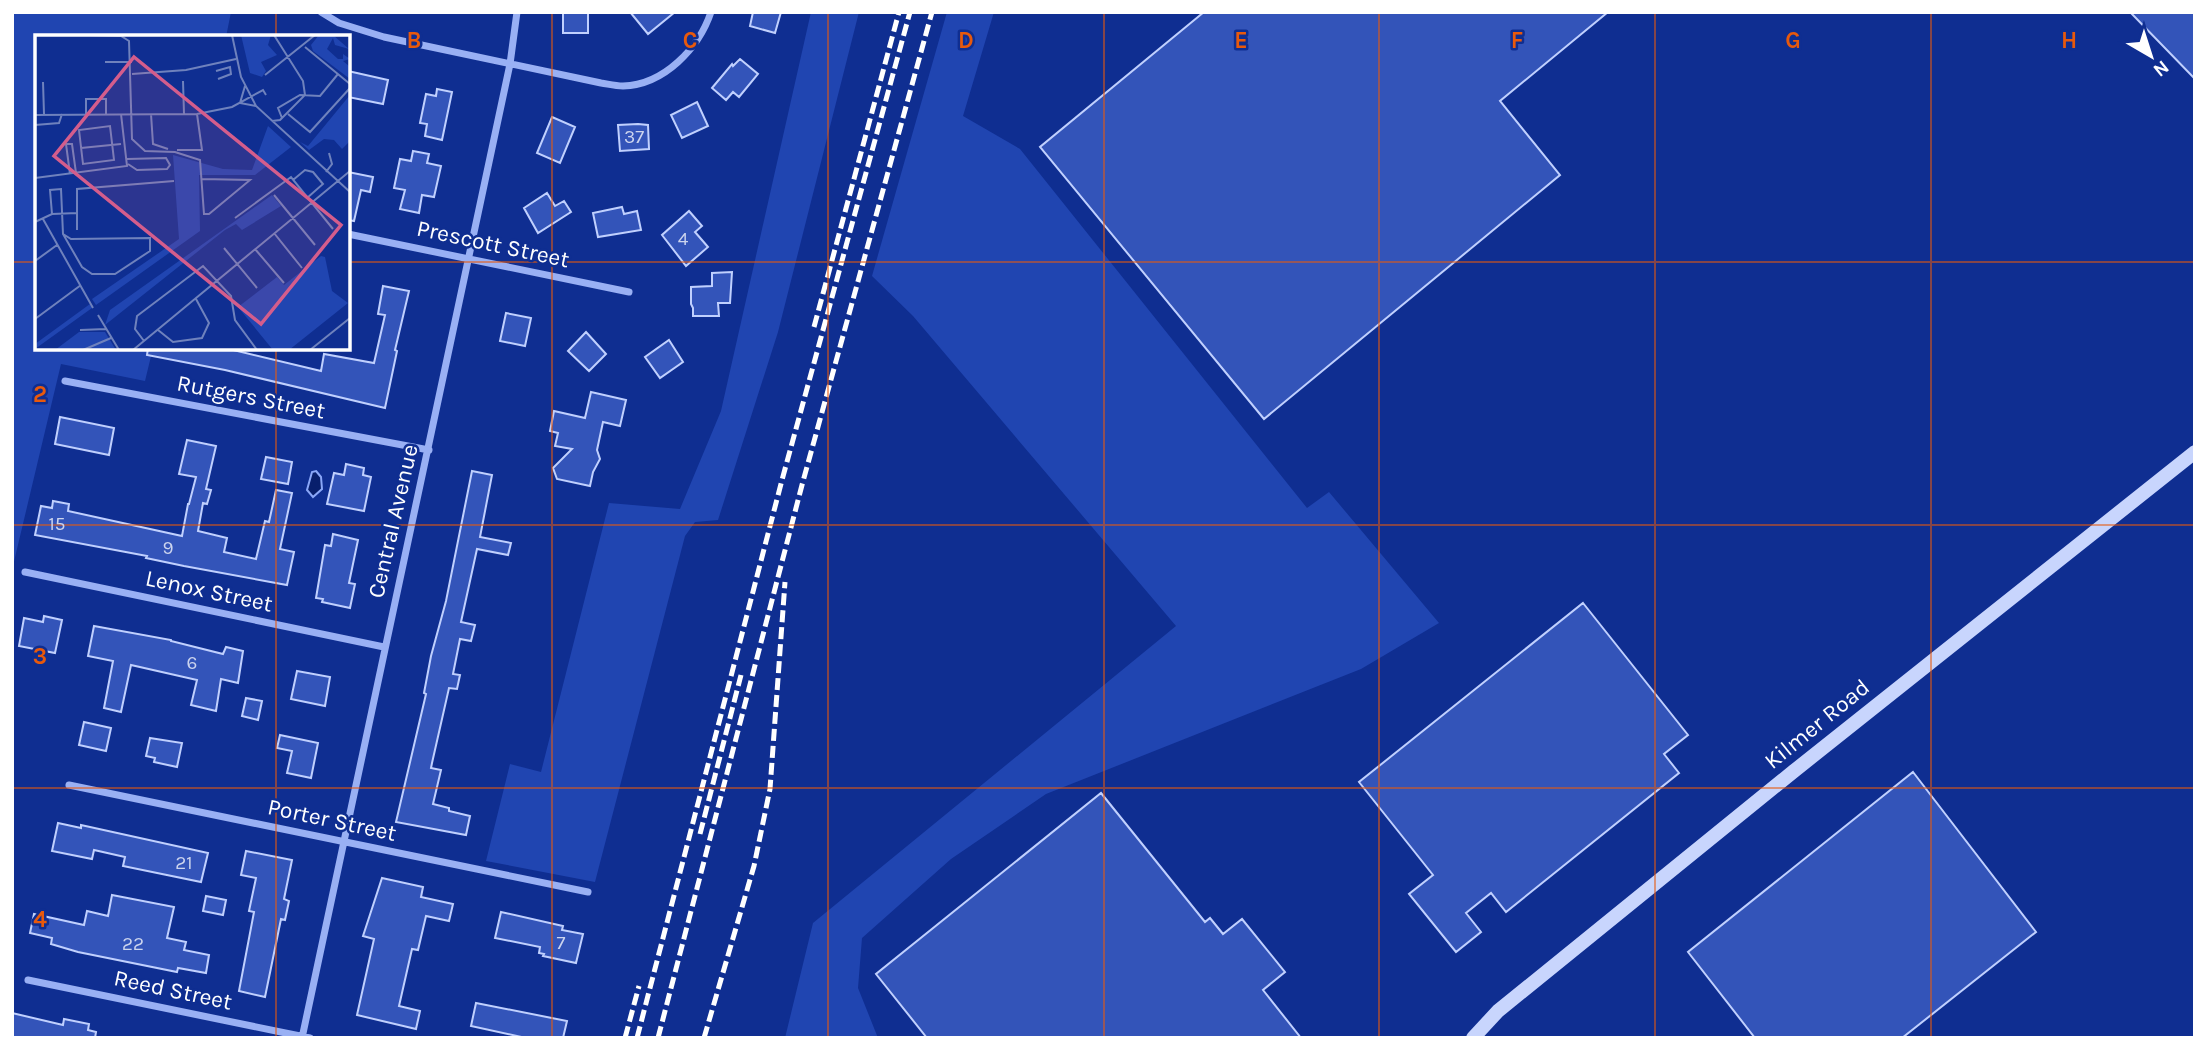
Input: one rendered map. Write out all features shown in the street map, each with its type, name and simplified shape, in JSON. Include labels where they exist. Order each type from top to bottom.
[{"type":"street","points":[[321,12],[339,23],[384,37],[624,86],[648,80],[671,68],[691,50],[706,27],[711,12]]},
{"type":"street","name":"Central Avenue","points":[[305,1037],[384,647],[429,450],[510,64],[517,12]]},
{"type":"street","name":"Prescott Street","points":[[350,234],[629,292]]},
{"type":"street","name":"Rutgers Street","points":[[65,381],[429,450]]},
{"type":"street","name":"Kilmer Road","points":[[1472,1038],[1498,1011],[2195,452]]},
{"type":"street","name":"Lenox Street","points":[[25,572],[384,647]]},
{"type":"street","name":"Porter Street","points":[[69,785],[588,892]]},
{"type":"street","name":"Reed Street","points":[[28,980],[305,1037]]},
{"type":"shaded area","points":[[12,12],[231,12],[226,35],[35,35],[35,350],[153,350],[145,381],[61,364],[12,570]]},
{"type":"shaded area","points":[[811,12],[859,12],[778,332],[718,520],[695,522],[685,536],[595,882],[486,861],[510,764],[541,772],[609,503],[680,509],[721,411]]},
{"type":"shaded area","points":[[947,12],[994,12],[963,116],[1020,149],[1307,508],[1329,492],[1439,623],[1361,669],[1046,794],[951,859],[862,938],[858,988],[878,1038],[785,1038],[813,923],[1176,626],[913,316],[872,276]]},
{"type":"shaded area","points":[[316,471],[321,477],[322,489],[313,497],[307,490],[312,472]]},
{"type":"building","points":[[563,12],[588,12],[588,33],[563,33]]},
{"type":"building","points":[[630,12],[675,12],[648,34]]},
{"type":"building","points":[[753,12],[781,12],[775,33],[750,26]]},
{"type":"building","points":[[1204,12],[1608,12],[1500,101],[1560,175],[1264,419],[1040,147]]},
{"type":"building","points":[[2130,12],[2195,12],[2195,79]]},
{"type":"building","points":[[740,59],[758,74],[739,97],[733,92],[726,100],[712,88],[732,64],[733,66]]},
{"type":"building","points":[[350,71],[388,80],[383,104],[350,97]]},
{"type":"building","points":[[437,89],[452,92],[442,140],[425,136],[427,124],[420,123],[426,94],[436,96]]},
{"type":"building","points":[[697,102],[708,126],[682,138],[671,115]]},
{"type":"building","points":[[552,117],[575,127],[560,163],[537,153]]},
{"type":"building","points":[[618,125],[648,125],[649,149],[620,151]]},
{"type":"building","points":[[413,151],[429,154],[427,163],[441,166],[434,197],[422,195],[419,213],[400,209],[405,190],[394,188],[400,159],[411,161]]},
{"type":"building","points":[[350,172],[373,177],[370,192],[361,190],[354,221],[350,220]]},
{"type":"building","points":[[547,193],[555,206],[564,201],[571,212],[538,233],[524,208]]},
{"type":"building","points":[[622,207],[624,214],[637,211],[641,230],[598,237],[593,213]]},
{"type":"building","points":[[689,211],[702,226],[695,232],[708,247],[686,266],[662,235]]},
{"type":"building","points":[[732,272],[730,303],[718,303],[719,316],[693,316],[691,287],[712,286],[712,273]]},
{"type":"building","points":[[383,286],[409,291],[385,408],[225,370],[147,355],[148,350],[233,350],[321,371],[324,354],[374,363],[385,315],[378,314]]},
{"type":"building","points":[[506,313],[531,318],[525,346],[500,341]]},
{"type":"building","points":[[586,332],[606,354],[589,371],[568,351]]},
{"type":"building","points":[[669,340],[683,362],[660,378],[645,357]]},
{"type":"building","points":[[591,392],[626,400],[620,426],[603,422],[597,450],[600,459],[590,486],[557,479],[553,468],[572,449],[555,446],[558,433],[550,431],[554,411],[585,418]]},
{"type":"building","points":[[60,417],[114,428],[109,455],[55,444]]},
{"type":"building","points":[[187,440],[216,446],[206,489],[211,490],[207,504],[203,503],[198,531],[227,538],[224,552],[256,559],[265,521],[269,522],[276,490],[292,493],[280,549],[294,552],[287,585],[35,535],[41,506],[52,508],[53,501],[69,504],[68,511],[182,536],[196,477],[179,474]]},
{"type":"building","points":[[266,457],[292,462],[288,484],[261,479]]},
{"type":"building","points":[[346,464],[364,468],[363,475],[371,477],[364,511],[327,504],[334,473],[344,475]]},
{"type":"building","points":[[472,471],[492,475],[480,537],[511,543],[508,555],[477,549],[461,622],[475,625],[471,641],[460,639],[453,674],[460,675],[457,689],[449,688],[431,768],[441,770],[433,804],[470,816],[466,835],[396,822],[426,694],[424,693],[431,656],[446,601]]},
{"type":"building","points":[[333,534],[358,540],[349,583],[355,584],[350,608],[322,602],[323,599],[316,598],[325,545],[331,546]]},
{"type":"building","points":[[1583,603],[1688,735],[1664,754],[1679,773],[1506,912],[1491,893],[1466,913],[1481,932],[1456,952],[1409,894],[1433,875],[1359,782]]},
{"type":"building","points":[[44,616],[62,620],[55,653],[19,646],[24,618],[43,622]]},
{"type":"building","points":[[94,626],[171,640],[223,654],[226,647],[243,651],[238,683],[221,679],[216,711],[191,705],[197,680],[131,665],[121,712],[104,708],[113,661],[88,656]]},
{"type":"building","points":[[297,671],[330,677],[325,706],[291,699]]},
{"type":"building","points":[[246,698],[262,701],[258,720],[242,716]]},
{"type":"building","points":[[84,722],[111,728],[106,751],[79,745]]},
{"type":"building","points":[[280,735],[318,743],[311,778],[287,773],[292,751],[277,748]]},
{"type":"building","points":[[150,738],[182,743],[177,767],[154,762],[155,758],[146,756]]},
{"type":"building","points":[[1913,772],[2036,932],[1902,1038],[1755,1038],[1688,952]]},
{"type":"building","points":[[1101,793],[1205,922],[1210,918],[1223,934],[1242,919],[1285,972],[1263,990],[1301,1038],[927,1038],[876,974]]},
{"type":"building","points":[[58,823],[81,828],[81,825],[208,853],[201,882],[123,866],[125,857],[94,850],[92,859],[52,851]]},
{"type":"building","points":[[246,851],[292,860],[284,899],[289,901],[285,920],[281,919],[265,997],[239,991],[254,912],[249,911],[256,878],[241,875]]},
{"type":"building","points":[[382,878],[423,887],[421,897],[453,904],[449,921],[426,916],[418,950],[412,949],[399,1006],[420,1011],[416,1029],[357,1015],[374,939],[363,936]]},
{"type":"building","points":[[112,895],[174,907],[167,938],[186,942],[184,950],[209,955],[206,973],[178,968],[177,972],[78,952],[51,944],[52,938],[30,933],[34,914],[84,925],[87,911],[108,916]]},
{"type":"building","points":[[206,896],[226,900],[223,915],[203,911]]},
{"type":"building","points":[[501,912],[563,926],[562,930],[583,934],[576,963],[543,956],[544,954],[539,953],[540,947],[495,938]]},
{"type":"building","points":[[476,1003],[567,1021],[563,1038],[526,1038],[471,1026]]},
{"type":"building","points":[[12,1013],[63,1025],[64,1019],[89,1024],[88,1030],[96,1032],[95,1038],[12,1038]]},
{"type":"railway","points":[[814,327],[899,12]]},
{"type":"railway","points":[[637,1038],[782,480],[910,12]]},
{"type":"railway","points":[[658,1038],[802,485],[932,12]]},
{"type":"railway","points":[[704,1038],[754,866],[770,789],[785,582]]},
{"type":"railway","points":[[700,834],[741,675]]},
{"type":"railway","points":[[625,1038],[639,986]]}]
